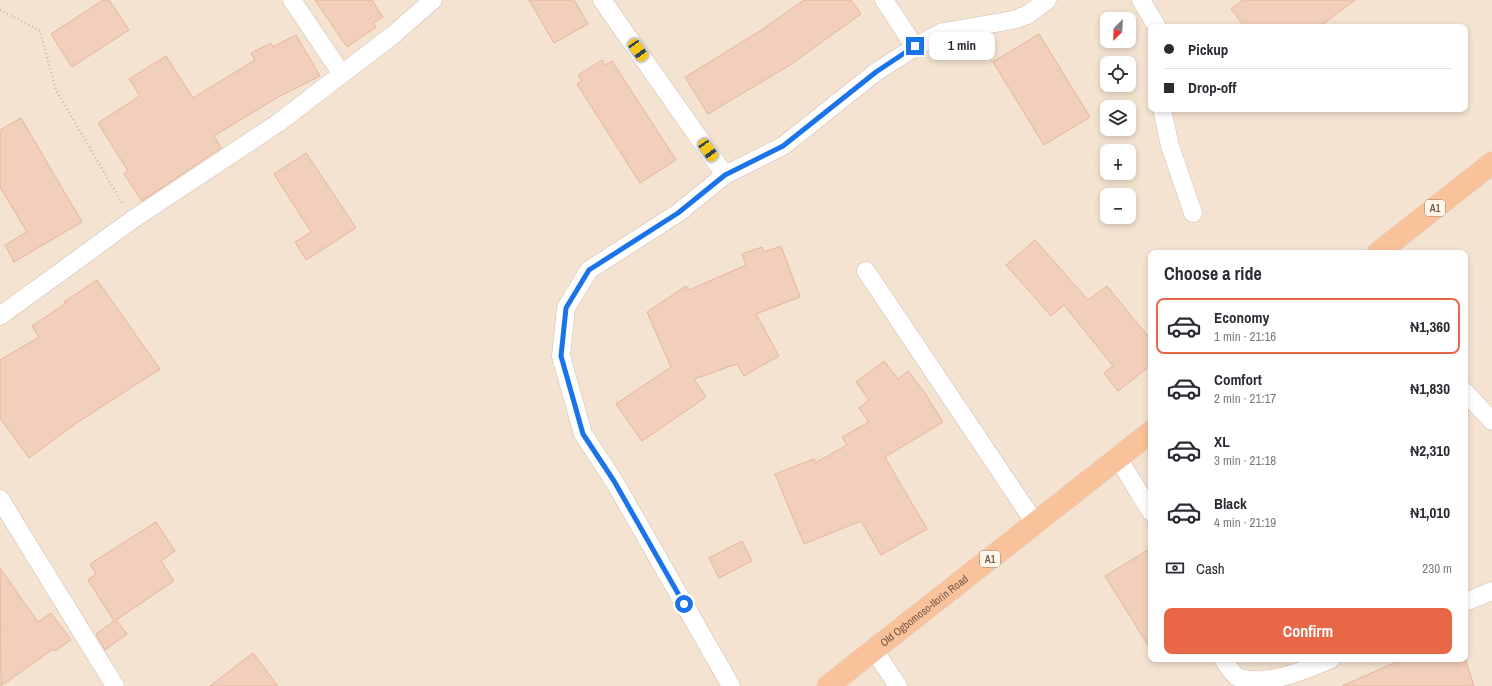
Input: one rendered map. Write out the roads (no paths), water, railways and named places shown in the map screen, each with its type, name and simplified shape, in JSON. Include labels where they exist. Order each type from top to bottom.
[{"type":"highway","name":"A1","points":[[1382,250],[1492,163]]},
{"type":"highway","name":"Old Ogbomoso-Ilorin Road","points":[[828,686],[1148,434]]},
{"type":"street","points":[[292,0],[341,73]]},
{"type":"street","points":[[0,316],[132,220],[278,123],[341,73],[393,35],[433,0]]},
{"type":"street","points":[[602,0],[725,175]]},
{"type":"street","points":[[884,0],[915,46]]},
{"type":"street","points":[[731,686],[614,481],[583,434],[561,356],[566,308],[589,270],[678,213],[725,175],[783,146],[876,72],[915,46],[943,32],[1013,20],[1027,15],[1047,0]]},
{"type":"street","points":[[1141,0],[1155,24]]},
{"type":"street","points":[[1163,112],[1170,146],[1193,213]]},
{"type":"street","points":[[866,271],[1035,523]]},
{"type":"street","points":[[1468,395],[1492,421]]},
{"type":"street","points":[[1118,458],[1148,507]]},
{"type":"street","points":[[0,499],[115,686]]},
{"type":"street","points":[[1468,601],[1492,591]]},
{"type":"street","points":[[874,650],[898,686]]},
{"type":"street","points":[[1225,662],[1237,678],[1251,684],[1273,684],[1324,662]]}]
